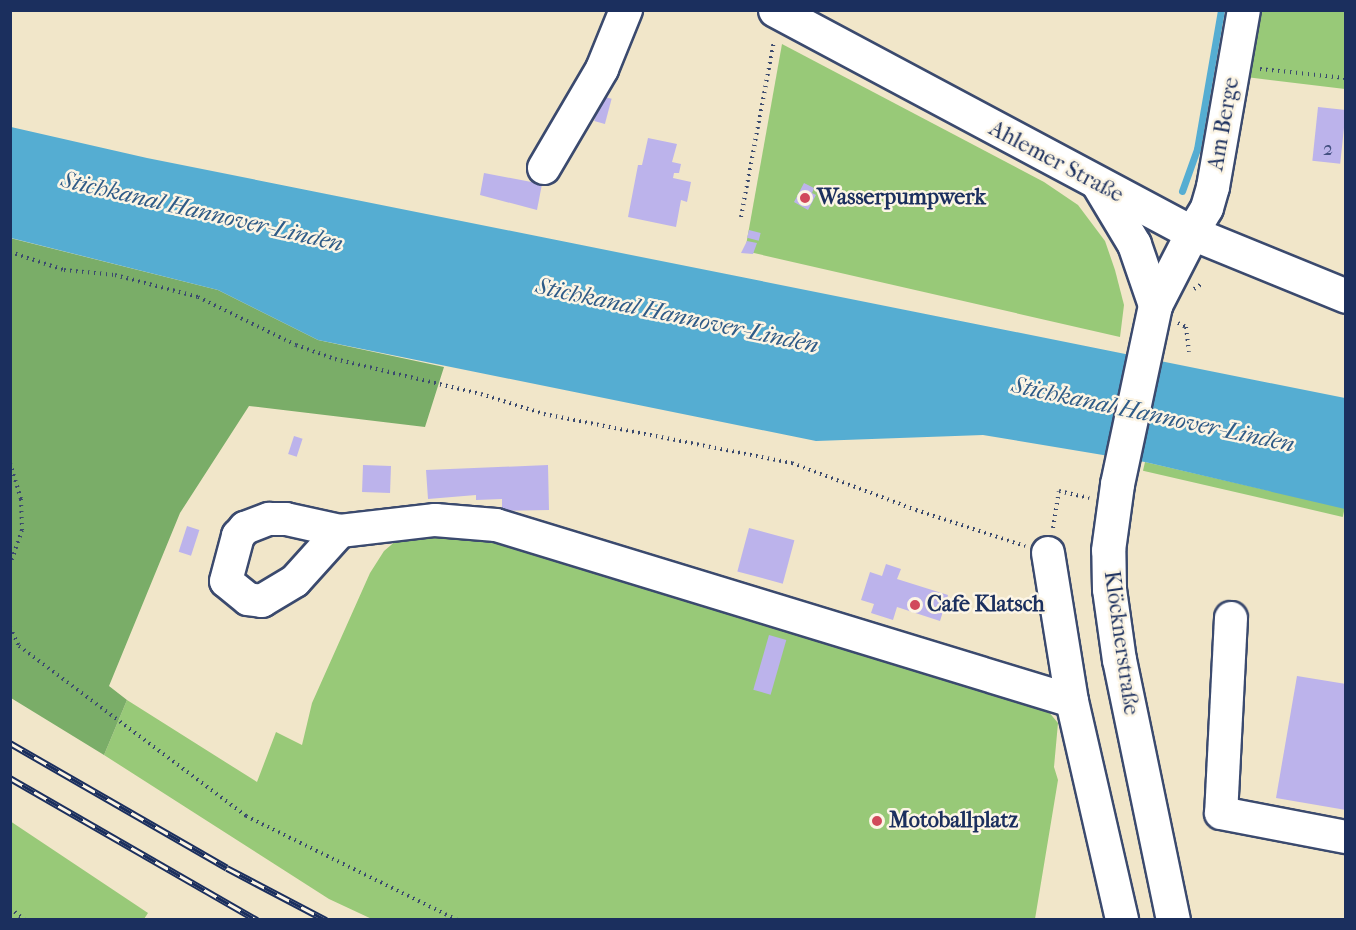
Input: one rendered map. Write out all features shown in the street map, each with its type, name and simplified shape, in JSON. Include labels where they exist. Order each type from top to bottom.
[{"type":"main road","name":"Ahlemer Straße","points":[[778,12],[1192,233],[1346,296]]},
{"type":"main road","points":[[1098,183],[1134,244],[1155,305]]},
{"type":"main road","name":"Klöcknerstraße","points":[[1173,920],[1113,618],[1107,491],[1155,305],[1192,233]]},
{"type":"street","points":[[544,168],[602,69],[626,10]]},
{"type":"street","name":"Am Berge","points":[[1192,233],[1207,208],[1213,187],[1244,10]]},
{"type":"street","points":[[340,531],[435,520],[496,525],[1072,701]]},
{"type":"street","points":[[1048,553],[1072,701],[1122,920]]},
{"type":"street","points":[[1232,618],[1221,813],[1346,837]]},
{"type":"path","points":[[741,217],[778,12]]},
{"type":"path","points":[[1234,66],[1346,78]]},
{"type":"path","points":[[10,252],[64,270],[115,275],[198,297],[296,345],[335,359],[481,394],[544,414],[792,463],[916,510],[1048,553],[1059,492],[1107,491]]},
{"type":"path","points":[[1186,327],[1189,352]]},
{"type":"path","points":[[10,464],[21,499],[22,530],[10,564]]},
{"type":"path","points":[[10,627],[19,646],[246,816],[457,920]]},
{"type":"path","points":[[10,908],[25,920]]},
{"type":"green space","points":[[1259,11],[1345,11],[1345,89],[1246,77]]},
{"type":"green space","points":[[782,44],[1044,182],[1078,205],[1105,241],[1115,270],[1124,305],[1120,337],[745,251]]},
{"type":"green space","points":[[10,238],[218,290],[318,340],[444,367],[425,427],[249,406],[180,513],[109,686],[127,700],[104,755],[11,698]]},
{"type":"green space","points":[[1145,462],[1345,508],[1343,517],[1143,471]]},
{"type":"green space","points":[[404,534],[500,537],[1043,705],[1058,723],[1054,767],[1058,780],[1035,919],[374,920],[329,899],[104,755],[127,700],[257,782],[276,732],[302,745],[312,703],[370,573],[384,551]]},
{"type":"green space","points":[[10,821],[148,913],[144,919],[11,919]]},
{"type":"water","name":"Stichkanal Hannover-Linden","points":[[11,127],[147,158],[1345,398],[1345,509],[1145,462],[983,435],[816,441],[318,340],[218,290],[11,238]]},
{"type":"building","points":[[601,96],[612,99],[605,124],[594,121]]},
{"type":"building","points":[[1318,107],[1346,110],[1340,164],[1312,161]]},
{"type":"building","points":[[648,138],[677,144],[672,162],[681,164],[679,173],[674,173],[673,178],[691,182],[687,202],[681,200],[676,227],[628,217],[638,165],[642,165]]},
{"type":"building","points":[[484,173],[542,184],[537,210],[480,195]]},
{"type":"building","name":"Wasserpumpwerk","points":[[804,183],[814,188],[812,193],[816,195],[808,210],[794,202]]},
{"type":"building","points":[[749,230],[761,233],[759,241],[747,238]]},
{"type":"building","points":[[747,241],[757,243],[753,254],[741,253]]},
{"type":"building","points":[[294,436],[303,439],[297,457],[288,454]]},
{"type":"building","points":[[363,465],[391,466],[390,493],[362,492]]},
{"type":"building","points":[[548,465],[549,510],[502,511],[502,499],[476,500],[476,495],[428,499],[426,470]]},
{"type":"building","points":[[187,526],[199,530],[191,556],[179,552]]},
{"type":"building","points":[[749,528],[794,540],[783,584],[737,571]]},
{"type":"building","points":[[886,564],[901,569],[897,579],[948,595],[940,621],[897,607],[893,620],[871,613],[874,604],[861,600],[870,572],[882,576]]},
{"type":"building","points":[[769,635],[786,640],[771,695],[753,690]]},
{"type":"building","points":[[1297,676],[1346,684],[1346,810],[1276,798]]},
{"type":"waterway","points":[[1182,191],[1197,149],[1221,10]]},
{"type":"railway","points":[[10,743],[227,868],[326,920]]},
{"type":"railway","points":[[10,778],[257,920]]},
{"type":"place","name":"Wasserpumpwerk","points":[[805,198]]},
{"type":"place","name":"Cafe Klatsch","points":[[915,605]]},
{"type":"place","name":"Motoballplatz","points":[[877,821]]}]
